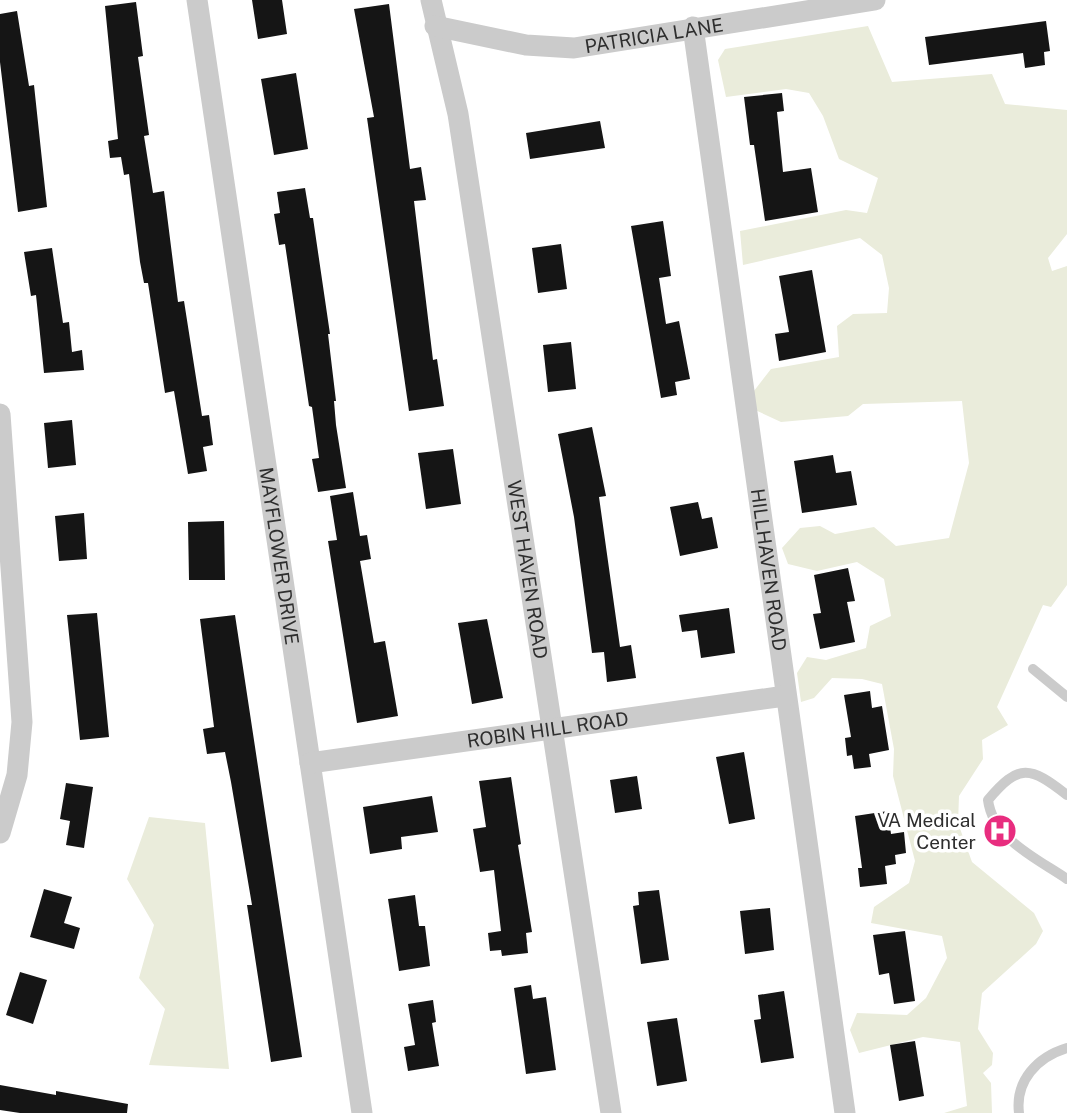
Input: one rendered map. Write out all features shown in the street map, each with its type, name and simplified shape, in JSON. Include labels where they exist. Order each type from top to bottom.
[{"type":"street","name":"MAYFLOWER DRIVE","points":[[197,0],[362,1113]]},
{"type":"street","name":"WEST HAVEN ROAD","points":[[431,0],[458,114],[611,1113]]},
{"type":"street","name":"PATRICIA LANE","points":[[435,26],[526,45],[574,48],[793,6],[875,0]]},
{"type":"street","name":"HILLHAVEN ROAD","points":[[693,27],[845,1113]]},
{"type":"street","points":[[0,414],[22,722],[17,775],[0,833]]},
{"type":"street","name":"ROBIN HILL ROAD","points":[[310,763],[785,696]]},
{"type":"lane","points":[[1032,669],[1067,697]]},
{"type":"lane","points":[[1067,795],[1043,776],[1025,771],[1007,777],[988,800],[990,816],[1009,840],[1067,878]]},
{"type":"lane","points":[[1019,1113],[1017,1095],[1028,1072],[1054,1052],[1067,1048]]},
{"type":"green space","points":[[868,26],[892,82],[992,74],[1005,104],[1067,110],[1067,234],[1048,258],[1052,271],[1067,266],[1067,585],[1051,607],[1043,605],[997,707],[1008,725],[982,740],[983,759],[959,796],[958,823],[972,862],[1034,913],[1043,931],[1036,944],[982,993],[978,1029],[993,1053],[992,1065],[983,1073],[991,1083],[992,1113],[944,1113],[967,1106],[960,1042],[923,1037],[859,1053],[850,1030],[857,1013],[907,1015],[926,998],[947,958],[942,936],[871,923],[874,907],[909,883],[915,861],[893,776],[894,749],[882,684],[862,679],[832,678],[814,698],[801,702],[797,673],[807,657],[826,660],[866,648],[870,626],[891,616],[884,579],[857,562],[817,571],[788,564],[782,548],[800,528],[820,526],[835,534],[874,527],[896,546],[949,538],[969,463],[962,401],[863,404],[848,416],[781,422],[753,409],[750,396],[771,369],[839,357],[837,326],[853,314],[887,313],[889,288],[882,255],[860,238],[743,265],[740,231],[846,210],[867,213],[878,178],[839,159],[823,116],[809,93],[786,89],[726,97],[718,60],[725,49]]},
{"type":"green space","points":[[149,817],[205,823],[229,1069],[149,1065],[165,1009],[139,978],[154,925],[127,879]]},
{"type":"building","points":[[252,0],[282,0],[287,34],[258,39]]},
{"type":"building","points":[[136,2],[143,56],[138,57],[149,135],[144,136],[153,193],[164,191],[178,302],[184,301],[202,416],[209,415],[213,445],[203,447],[207,471],[188,474],[174,391],[165,393],[148,283],[144,283],[140,262],[129,174],[124,175],[121,157],[110,158],[108,141],[118,139],[105,6]]},
{"type":"building","points":[[389,4],[410,169],[421,167],[426,200],[414,201],[433,360],[437,359],[444,406],[409,411],[367,118],[374,117],[354,9]]},
{"type":"building","points":[[17,11],[29,86],[34,85],[47,207],[18,212],[0,62],[0,14]]},
{"type":"building","points":[[1046,21],[1050,51],[1044,52],[1045,65],[1025,68],[1023,53],[929,65],[925,37]]},
{"type":"building","points":[[296,73],[308,149],[274,155],[261,79]]},
{"type":"building","points":[[782,93],[784,111],[777,112],[783,172],[811,168],[818,212],[765,221],[744,97]]},
{"type":"building","points":[[600,121],[605,148],[530,159],[526,133]]},
{"type":"building","points":[[305,188],[310,218],[313,218],[330,334],[336,425],[346,488],[318,492],[312,459],[319,458],[312,407],[309,406],[285,244],[279,245],[274,214],[280,213],[277,192]]},
{"type":"building","points":[[663,221],[671,276],[659,278],[666,324],[679,321],[690,379],[675,382],[677,395],[661,398],[631,226]]},
{"type":"building","points":[[561,244],[567,289],[538,293],[532,248]]},
{"type":"building","points":[[52,248],[63,323],[69,322],[72,352],[82,350],[84,370],[44,373],[36,295],[31,296],[24,252]]},
{"type":"building","points":[[812,270],[826,352],[779,361],[775,334],[789,332],[779,276]]},
{"type":"building","points":[[571,342],[576,389],[548,392],[543,345]]},
{"type":"building","points":[[72,420],[76,465],[48,468],[44,423]]},
{"type":"building","points":[[592,427],[606,496],[599,497],[620,647],[631,645],[636,678],[607,682],[604,652],[592,653],[574,517],[558,434]]},
{"type":"building","points":[[453,449],[461,504],[426,509],[418,453]]},
{"type":"building","points":[[833,455],[836,473],[851,471],[857,505],[802,513],[794,461]]},
{"type":"building","points":[[353,492],[360,536],[367,535],[371,559],[360,561],[374,643],[385,641],[398,716],[357,723],[328,541],[337,540],[330,496]]},
{"type":"building","points":[[698,502],[702,519],[712,517],[718,548],[680,556],[670,507]]},
{"type":"building","points":[[84,513],[87,559],[59,561],[55,516]]},
{"type":"building","points":[[224,521],[225,580],[189,580],[188,522]]},
{"type":"building","points":[[848,568],[855,601],[847,602],[855,642],[820,649],[813,614],[821,613],[814,575]]},
{"type":"building","points":[[729,608],[735,653],[701,658],[697,630],[682,632],[679,615]]},
{"type":"building","points":[[97,613],[109,737],[80,740],[67,615]]},
{"type":"building","points":[[235,615],[302,1057],[271,1062],[247,905],[252,905],[225,752],[207,754],[203,729],[214,727],[200,619]]},
{"type":"building","points":[[487,619],[503,698],[472,704],[458,623]]},
{"type":"building","points":[[870,691],[872,708],[882,706],[889,750],[869,754],[871,767],[854,769],[852,755],[847,756],[845,738],[851,737],[844,695]]},
{"type":"building","points":[[744,752],[755,819],[729,824],[716,757]]},
{"type":"building","points":[[637,776],[642,809],[615,813],[610,780]]},
{"type":"building","points":[[511,777],[521,844],[518,845],[532,932],[526,933],[528,953],[502,956],[501,950],[490,951],[488,933],[501,931],[494,870],[480,872],[473,829],[486,827],[479,781]]},
{"type":"building","points":[[66,783],[93,787],[84,848],[66,845],[70,821],[60,819]]},
{"type":"building","points":[[432,796],[438,832],[401,837],[402,849],[370,854],[363,807]]},
{"type":"building","points":[[888,811],[891,834],[904,832],[906,853],[895,855],[896,864],[885,866],[887,884],[860,887],[858,868],[862,868],[855,816]]},
{"type":"building","points":[[44,889],[72,897],[64,923],[80,928],[74,949],[30,937]]},
{"type":"building","points":[[659,890],[669,960],[641,964],[633,906],[639,905],[638,892]]},
{"type":"building","points":[[415,895],[419,926],[425,926],[430,966],[399,971],[388,899]]},
{"type":"building","points":[[770,908],[774,950],[745,954],[740,911]]},
{"type":"building","points":[[905,931],[915,1001],[894,1004],[889,973],[879,975],[873,935]]},
{"type":"building","points":[[20,972],[47,980],[33,1024],[6,1015]]},
{"type":"building","points":[[531,985],[533,999],[546,997],[556,1070],[526,1074],[514,988]]},
{"type":"building","points":[[784,991],[794,1058],[761,1063],[754,1020],[761,1019],[758,995]]},
{"type":"building","points":[[433,1000],[436,1022],[432,1023],[439,1066],[408,1071],[404,1047],[415,1045],[408,1004]]},
{"type":"building","points":[[677,1018],[687,1081],[657,1086],[647,1022]]},
{"type":"building","points":[[915,1041],[924,1096],[899,1101],[890,1045]]},
{"type":"building","points":[[0,1085],[56,1095],[56,1091],[128,1104],[127,1113],[20,1113],[0,1110]]},
{"type":"place","name":"VA Medical Center","points":[[1000,831]]}]
